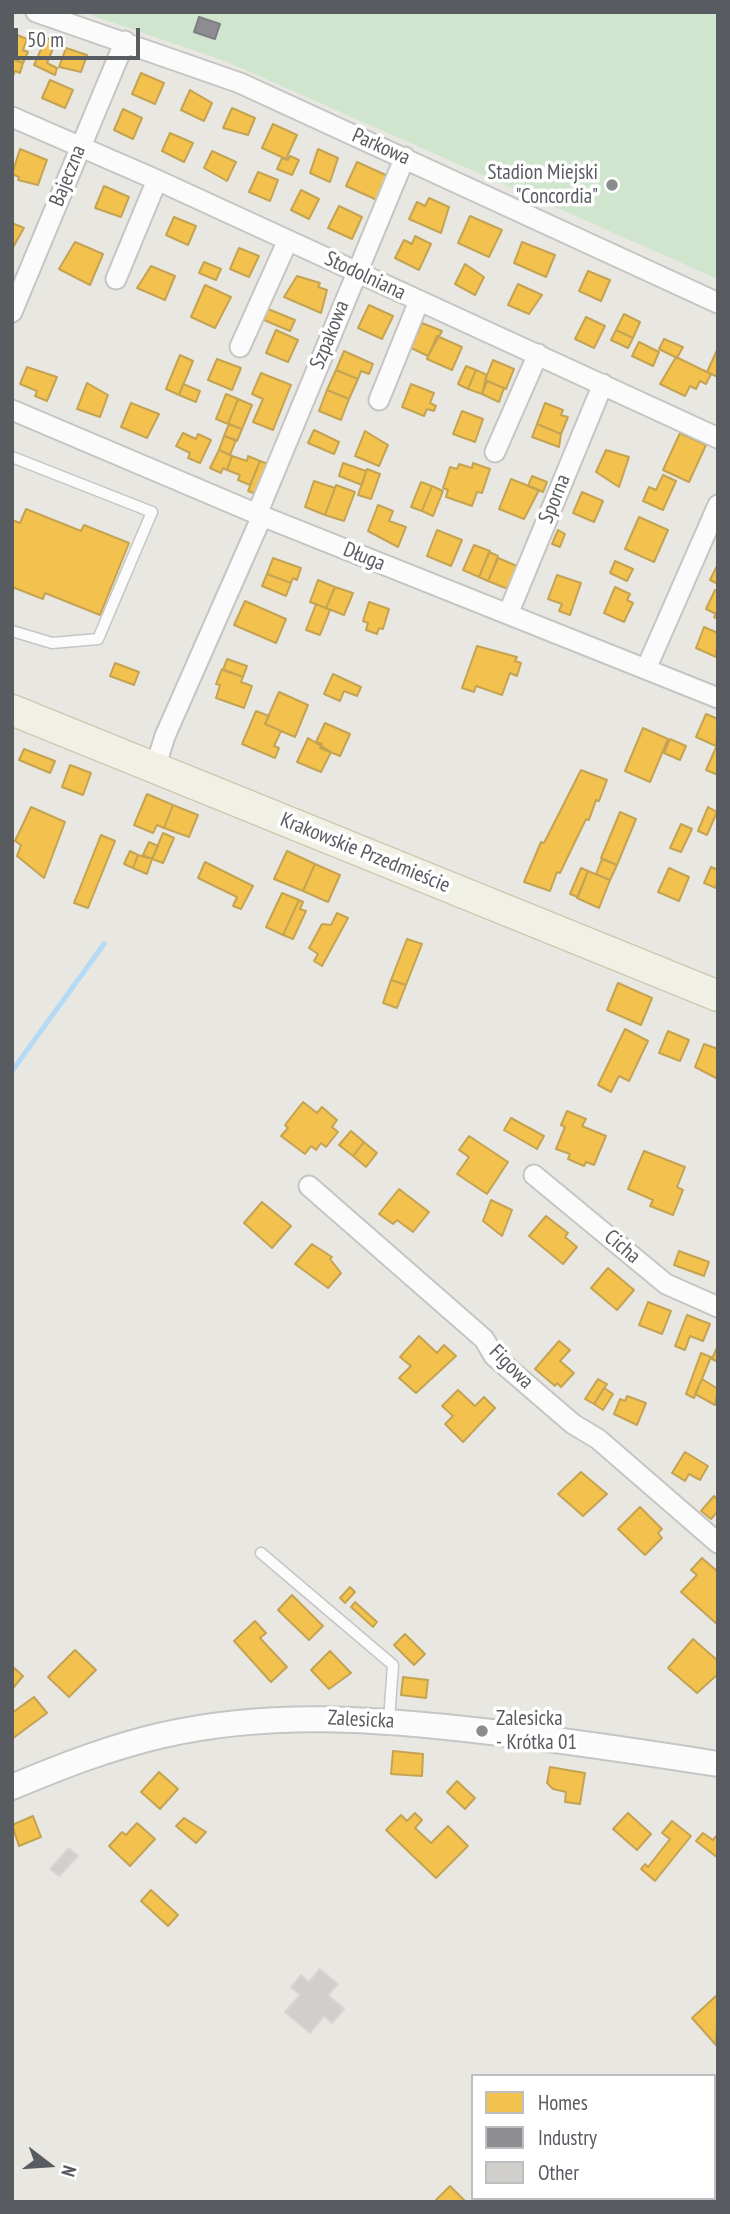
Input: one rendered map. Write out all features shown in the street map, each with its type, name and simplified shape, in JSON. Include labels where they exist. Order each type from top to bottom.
[{"type":"main road","name":"Krakowskie Przedmieście","points":[[12,710],[718,996]]},
{"type":"street","name":"Parkowa","points":[[36,12],[240,83],[718,303]]},
{"type":"street","name":"Bajeczna","points":[[12,312],[125,41]]},
{"type":"street","name":"Stodolniana","points":[[12,117],[157,180],[718,438]]},
{"type":"street","name":"Szpakowa","points":[[155,768],[165,736],[260,515],[356,272],[405,157]]},
{"type":"street","points":[[116,279],[157,180]]},
{"type":"street","points":[[240,346],[288,240]]},
{"type":"street","points":[[379,400],[419,301]]},
{"type":"street","points":[[495,452],[538,354]]},
{"type":"street","name":"Sporna","points":[[508,614],[603,384]]},
{"type":"street","name":"Długa","points":[[12,410],[260,515],[718,698]]},
{"type":"street","points":[[646,670],[718,505]]},
{"type":"street","name":"Cicha","points":[[534,1175],[666,1284],[718,1307]]},
{"type":"street","name":"Figowa","points":[[309,1186],[485,1339],[494,1356],[504,1365],[573,1424],[598,1439],[718,1543]]},
{"type":"street","name":"Zalesicka","points":[[12,1787],[103,1751],[190,1730],[261,1720],[389,1720],[718,1764]]},
{"type":"lane","points":[[12,457],[152,512],[98,639],[51,643],[12,631]]},
{"type":"lane","points":[[261,1553],[393,1665],[389,1720]]},
{"type":"green space","name":"Stadion Miejski \"Concordia\"","points":[[82,12],[718,12],[718,279],[225,61]]},
{"type":"building: Homes","points":[[12,33],[27,39],[23,50],[28,52],[23,63],[12,59]]},
{"type":"building: Homes","points":[[46,38],[56,41],[47,63],[57,68],[55,75],[34,65]]},
{"type":"building: Homes","points":[[66,48],[87,55],[81,72],[59,67]]},
{"type":"building: Homes","points":[[12,59],[23,63],[20,73],[15,71],[12,79]]},
{"type":"building: Homes","points":[[141,73],[164,83],[155,104],[132,94]]},
{"type":"building: Homes","points":[[50,80],[73,90],[65,108],[42,98]]},
{"type":"building: Homes","points":[[190,90],[212,103],[204,121],[181,110]]},
{"type":"building: Homes","points":[[232,108],[255,118],[248,135],[223,128]]},
{"type":"building: Homes","points":[[123,109],[142,118],[133,139],[114,130]]},
{"type":"building: Homes","points":[[273,124],[297,135],[286,159],[262,148]]},
{"type":"building: Homes","points":[[170,133],[193,143],[184,162],[162,151]]},
{"type":"building: Homes","points":[[20,149],[47,160],[38,185],[18,180],[19,177],[12,174]]},
{"type":"building: Homes","points":[[318,149],[338,158],[330,182],[310,173]]},
{"type":"building: Homes","points":[[212,151],[236,162],[227,181],[204,168]]},
{"type":"building: Homes","points":[[290,156],[299,160],[292,175],[277,169],[282,158],[288,160]]},
{"type":"building: Homes","points":[[357,162],[388,176],[377,200],[346,186]]},
{"type":"building: Homes","points":[[258,172],[278,180],[270,201],[249,192]]},
{"type":"building: Homes","points":[[104,186],[129,197],[121,217],[95,208]]},
{"type":"building: Homes","points":[[301,190],[319,199],[309,219],[291,210]]},
{"type":"building: Homes","points":[[429,198],[449,207],[441,233],[409,219],[417,202],[425,206]]},
{"type":"building: Homes","points":[[339,206],[362,217],[352,239],[328,228]]},
{"type":"building: Homes","points":[[470,216],[502,230],[489,257],[458,243]]},
{"type":"building: Homes","points":[[174,217],[196,226],[188,245],[166,235]]},
{"type":"building: Homes","points":[[12,223],[24,228],[12,249]]},
{"type":"building: Homes","points":[[415,236],[431,244],[419,270],[395,258],[404,240],[412,244]]},
{"type":"building: Homes","points":[[75,242],[103,254],[90,285],[59,269]]},
{"type":"building: Homes","points":[[522,242],[555,255],[546,277],[514,263]]},
{"type":"building: Homes","points":[[239,248],[259,256],[249,277],[230,269]]},
{"type":"building: Homes","points":[[204,262],[221,269],[216,280],[199,273]]},
{"type":"building: Homes","points":[[465,264],[484,277],[475,295],[455,284]]},
{"type":"building: Homes","points":[[151,266],[175,276],[165,300],[137,288]]},
{"type":"building: Homes","points":[[588,271],[610,280],[601,301],[579,291]]},
{"type":"building: Homes","points":[[297,276],[320,283],[318,287],[327,290],[321,313],[284,297]]},
{"type":"building: Homes","points":[[518,284],[542,295],[529,314],[508,305]]},
{"type":"building: Homes","points":[[205,285],[231,297],[215,328],[191,317]]},
{"type":"building: Homes","points":[[369,305],[393,316],[382,339],[358,328]]},
{"type":"building: Homes","points":[[268,309],[295,320],[290,331],[264,320]]},
{"type":"building: Homes","points":[[624,314],[640,322],[633,338],[616,330]]},
{"type":"building: Homes","points":[[586,317],[605,326],[594,348],[575,339]]},
{"type":"building: Homes","points":[[422,323],[442,331],[428,356],[411,348]]},
{"type":"building: Homes","points":[[276,330],[298,340],[288,362],[266,353]]},
{"type":"building: Homes","points":[[616,330],[633,338],[628,348],[611,340]]},
{"type":"building: Homes","points":[[437,336],[462,347],[452,370],[427,359]]},
{"type":"building: Homes","points":[[664,339],[683,347],[677,358],[659,349]]},
{"type":"building: Homes","points":[[639,342],[659,352],[653,366],[632,356]]},
{"type":"building: Homes","points":[[718,348],[718,377],[707,372]]},
{"type":"building: Homes","points":[[344,351],[373,364],[369,374],[361,371],[358,379],[336,370]]},
{"type":"building: Homes","points":[[180,355],[193,361],[179,395],[166,389]]},
{"type":"building: Homes","points":[[676,357],[711,374],[706,384],[700,381],[696,389],[690,386],[685,396],[660,384]]},
{"type":"building: Homes","points":[[217,359],[241,368],[232,390],[208,380]]},
{"type":"building: Homes","points":[[493,360],[514,369],[506,389],[485,380]]},
{"type":"building: Homes","points":[[466,366],[476,370],[468,389],[458,384]]},
{"type":"building: Homes","points":[[27,367],[57,377],[47,401],[35,396],[37,391],[20,384]]},
{"type":"building: Homes","points":[[336,370],[358,379],[349,399],[327,390]]},
{"type":"building: Homes","points":[[476,370],[487,375],[482,394],[468,389]]},
{"type":"building: Homes","points":[[261,373],[291,385],[273,430],[253,422],[263,399],[252,394]]},
{"type":"building: Homes","points":[[487,381],[504,388],[499,402],[482,394]]},
{"type":"building: Homes","points":[[87,383],[108,395],[100,417],[77,409]]},
{"type":"building: Homes","points":[[183,384],[200,391],[196,402],[179,395]]},
{"type":"building: Homes","points":[[411,384],[434,393],[430,403],[436,406],[434,411],[427,409],[424,416],[402,407]]},
{"type":"building: Homes","points":[[327,390],[349,399],[341,420],[319,411]]},
{"type":"building: Homes","points":[[226,394],[238,399],[228,424],[216,419]]},
{"type":"building: Homes","points":[[238,399],[252,405],[242,429],[228,424]]},
{"type":"building: Homes","points":[[131,403],[159,414],[147,438],[121,427]]},
{"type":"building: Homes","points":[[545,403],[563,410],[561,415],[568,417],[561,434],[537,424]]},
{"type":"building: Homes","points":[[462,411],[483,419],[475,442],[453,434]]},
{"type":"building: Homes","points":[[229,424],[242,429],[237,441],[224,436]]},
{"type":"building: Homes","points":[[537,424],[561,434],[559,447],[532,437]]},
{"type":"building: Homes","points":[[314,430],[339,442],[334,454],[308,443]]},
{"type":"building: Homes","points":[[365,431],[388,445],[379,466],[355,456]]},
{"type":"building: Homes","points":[[183,433],[196,439],[198,434],[211,440],[200,463],[188,458],[190,453],[176,446]]},
{"type":"building: Homes","points":[[680,433],[706,445],[689,482],[663,470]]},
{"type":"building: Homes","points":[[224,436],[236,440],[230,455],[219,450]]},
{"type":"building: Homes","points":[[219,450],[232,456],[227,470],[223,468],[221,473],[210,468]]},
{"type":"building: Homes","points":[[606,450],[629,457],[619,487],[596,472]]},
{"type":"building: Homes","points":[[232,456],[247,461],[248,456],[260,461],[250,485],[238,480],[240,475],[227,470]]},
{"type":"building: Homes","points":[[260,461],[268,464],[256,494],[248,491]]},
{"type":"building: Homes","points":[[343,463],[366,471],[362,485],[339,476]]},
{"type":"building: Homes","points":[[473,463],[490,469],[482,493],[477,492],[472,506],[446,497],[448,490],[443,488],[450,467],[457,469],[459,464],[472,468]]},
{"type":"building: Homes","points":[[367,469],[380,474],[371,499],[358,495]]},
{"type":"building: Homes","points":[[663,475],[676,481],[663,510],[643,501],[649,487],[656,490]]},
{"type":"building: Homes","points":[[532,476],[547,482],[543,492],[528,486]]},
{"type":"building: Homes","points":[[511,479],[539,490],[524,519],[499,509]]},
{"type":"building: Homes","points":[[314,481],[335,488],[325,515],[305,507]]},
{"type":"building: Homes","points":[[421,482],[432,486],[422,511],[411,507]]},
{"type":"building: Homes","points":[[336,485],[355,492],[344,521],[325,515]]},
{"type":"building: Homes","points":[[432,486],[443,491],[433,516],[422,511]]},
{"type":"building: Homes","points":[[582,492],[603,501],[594,522],[573,513]]},
{"type":"building: Homes","points":[[378,505],[393,511],[389,521],[406,527],[398,547],[368,531]]},
{"type":"building: Homes","points":[[26,509],[81,531],[84,525],[129,543],[100,615],[45,593],[43,599],[12,587],[12,520],[20,523]]},
{"type":"building: Homes","points":[[639,517],[668,530],[654,562],[625,549]]},
{"type":"building: Homes","points":[[437,530],[462,540],[451,566],[427,556]]},
{"type":"building: Homes","points":[[558,530],[565,534],[560,547],[552,544]]},
{"type":"building: Homes","points":[[474,545],[490,551],[479,577],[463,570]]},
{"type":"building: Homes","points":[[489,552],[498,556],[488,581],[479,577]]},
{"type":"building: Homes","points":[[273,558],[301,568],[297,580],[293,578],[291,583],[267,574]]},
{"type":"building: Homes","points":[[498,558],[517,566],[508,589],[488,581]]},
{"type":"building: Homes","points":[[615,561],[633,569],[627,581],[610,573]]},
{"type":"building: Homes","points":[[718,564],[718,584],[710,580]]},
{"type":"building: Homes","points":[[267,574],[291,583],[286,596],[262,586]]},
{"type":"building: Homes","points":[[557,575],[581,583],[570,615],[559,611],[562,604],[548,599]]},
{"type":"building: Homes","points":[[318,580],[335,587],[326,608],[310,602]]},
{"type":"building: Homes","points":[[335,587],[353,593],[344,615],[326,608]]},
{"type":"building: Homes","points":[[615,587],[630,594],[627,600],[633,603],[624,622],[604,613]]},
{"type":"building: Homes","points":[[715,590],[718,591],[718,619],[714,617],[716,614],[706,609]]},
{"type":"building: Homes","points":[[245,601],[286,619],[276,643],[234,625]]},
{"type":"building: Homes","points":[[369,602],[389,609],[383,629],[379,628],[377,634],[366,630],[368,623],[363,621]]},
{"type":"building: Homes","points":[[316,604],[330,610],[320,635],[306,630]]},
{"type":"building: Homes","points":[[704,627],[718,633],[716,657],[696,648]]},
{"type":"building: Homes","points":[[477,646],[517,657],[515,661],[521,663],[517,676],[510,673],[502,695],[476,686],[474,692],[462,688]]},
{"type":"building: Homes","points":[[227,659],[247,666],[243,677],[223,670]]},
{"type":"building: Homes","points":[[115,663],[139,672],[134,685],[110,676]]},
{"type":"building: Homes","points":[[222,669],[243,677],[241,682],[252,686],[244,708],[216,698],[220,685],[216,684]]},
{"type":"building: Homes","points":[[333,674],[361,687],[357,696],[344,691],[340,701],[324,694]]},
{"type":"building: Homes","points":[[279,692],[308,705],[295,737],[265,724]]},
{"type":"building: Homes","points":[[256,711],[269,716],[265,724],[281,731],[274,746],[279,748],[275,758],[242,744]]},
{"type":"building: Homes","points":[[706,714],[718,719],[716,746],[696,737]]},
{"type":"building: Homes","points":[[325,723],[350,734],[340,756],[320,748],[322,744],[316,742]]},
{"type":"building: Homes","points":[[643,728],[668,739],[650,782],[625,771]]},
{"type":"building: Homes","points":[[308,738],[331,752],[321,772],[297,762]]},
{"type":"building: Homes","points":[[670,739],[686,746],[680,760],[664,753]]},
{"type":"building: Homes","points":[[718,743],[718,775],[706,770]]},
{"type":"building: Homes","points":[[24,749],[55,761],[50,773],[19,760]]},
{"type":"building: Homes","points":[[70,765],[91,773],[83,795],[62,787]]},
{"type":"building: Homes","points":[[581,770],[607,780],[599,801],[596,800],[589,820],[586,819],[560,873],[557,872],[550,891],[524,882],[541,842],[544,843]]},
{"type":"building: Homes","points":[[147,794],[173,805],[164,828],[157,825],[153,833],[134,825]]},
{"type":"building: Homes","points":[[173,805],[198,815],[189,837],[164,828]]},
{"type":"building: Homes","points":[[31,807],[65,822],[44,878],[17,856],[21,845],[15,841]]},
{"type":"building: Homes","points":[[708,807],[717,812],[707,835],[698,831]]},
{"type":"building: Homes","points":[[620,812],[636,819],[617,865],[601,858]]},
{"type":"building: Homes","points":[[681,824],[692,829],[681,852],[670,848]]},
{"type":"building: Homes","points":[[163,833],[174,838],[163,863],[152,859]]},
{"type":"building: Homes","points":[[101,835],[115,841],[88,908],[74,903]]},
{"type":"building: Homes","points":[[149,842],[158,846],[152,859],[143,855]]},
{"type":"building: Homes","points":[[130,851],[138,855],[133,868],[124,864]]},
{"type":"building: Homes","points":[[287,851],[315,864],[303,891],[274,879]]},
{"type":"building: Homes","points":[[138,855],[152,859],[147,874],[133,868]]},
{"type":"building: Homes","points":[[602,859],[617,865],[610,880],[596,874]]},
{"type":"building: Homes","points":[[205,862],[253,886],[241,909],[233,906],[237,897],[198,878]]},
{"type":"building: Homes","points":[[315,864],[340,875],[328,902],[303,891]]},
{"type":"building: Homes","points":[[711,867],[718,870],[716,888],[704,883]]},
{"type":"building: Homes","points":[[581,868],[588,871],[578,897],[570,894]]},
{"type":"building: Homes","points":[[669,868],[689,877],[679,901],[658,892]]},
{"type":"building: Homes","points":[[588,871],[610,880],[599,908],[577,898]]},
{"type":"building: Homes","points":[[282,893],[299,900],[283,935],[266,927]]},
{"type":"building: Homes","points":[[299,900],[303,902],[300,909],[306,911],[293,939],[283,935]]},
{"type":"building: Homes","points":[[337,913],[348,918],[322,966],[314,961],[318,954],[309,948],[322,924],[331,925]]},
{"type":"building: Homes","points":[[407,939],[422,944],[406,985],[391,980]]},
{"type":"building: Homes","points":[[391,980],[406,985],[397,1008],[383,1003]]},
{"type":"building: Homes","points":[[618,983],[652,998],[641,1025],[607,1010]]},
{"type":"building: Homes","points":[[625,1029],[648,1041],[629,1081],[619,1076],[611,1092],[598,1085]]},
{"type":"building: Homes","points":[[668,1031],[689,1040],[680,1061],[659,1053]]},
{"type":"building: Homes","points":[[704,1044],[718,1049],[718,1079],[695,1067]]},
{"type":"building: Homes","points":[[303,1102],[317,1113],[322,1107],[337,1120],[332,1127],[338,1132],[326,1147],[321,1143],[316,1150],[311,1146],[305,1154],[281,1136],[288,1128],[285,1125]]},
{"type":"building: Homes","points":[[567,1111],[586,1119],[582,1126],[606,1136],[594,1165],[586,1162],[584,1166],[568,1159],[570,1154],[556,1149],[565,1127],[561,1125]]},
{"type":"building: Homes","points":[[511,1118],[544,1136],[537,1149],[504,1130]]},
{"type":"building: Homes","points":[[351,1131],[364,1142],[353,1156],[339,1145]]},
{"type":"building: Homes","points":[[469,1136],[508,1162],[487,1194],[457,1174],[469,1157],[459,1150]]},
{"type":"building: Homes","points":[[364,1142],[377,1153],[366,1167],[353,1156]]},
{"type":"building: Homes","points":[[644,1151],[685,1167],[677,1187],[683,1190],[673,1215],[650,1206],[653,1200],[628,1189]]},
{"type":"building: Homes","points":[[399,1189],[429,1212],[413,1232],[397,1220],[393,1224],[379,1214]]},
{"type":"building: Homes","points":[[491,1200],[512,1210],[502,1236],[483,1221]]},
{"type":"building: Homes","points":[[262,1202],[291,1226],[272,1248],[244,1223]]},
{"type":"building: Homes","points":[[546,1216],[568,1233],[565,1237],[577,1247],[563,1264],[529,1236]]},
{"type":"building: Homes","points":[[312,1244],[332,1257],[330,1259],[341,1273],[328,1288],[295,1264]]},
{"type":"building: Homes","points":[[679,1251],[709,1262],[704,1276],[674,1265]]},
{"type":"building: Homes","points":[[608,1268],[634,1290],[617,1310],[591,1288]]},
{"type":"building: Homes","points":[[648,1302],[671,1311],[662,1334],[639,1325]]},
{"type":"building: Homes","points":[[687,1315],[710,1324],[703,1341],[690,1336],[685,1350],[675,1346]]},
{"type":"building: Homes","points":[[419,1336],[437,1353],[444,1345],[456,1356],[416,1393],[399,1378],[411,1366],[400,1357]]},
{"type":"building: Homes","points":[[559,1341],[570,1350],[560,1361],[574,1373],[561,1387],[557,1383],[555,1386],[535,1369]]},
{"type":"building: Homes","points":[[718,1345],[718,1362],[712,1359]]},
{"type":"building: Homes","points":[[701,1353],[711,1357],[694,1398],[686,1394]]},
{"type":"building: Homes","points":[[598,1379],[607,1384],[594,1404],[585,1399]]},
{"type":"building: Homes","points":[[702,1379],[718,1389],[715,1405],[695,1394]]},
{"type":"building: Homes","points":[[604,1388],[613,1394],[603,1410],[594,1404]]},
{"type":"building: Homes","points":[[458,1390],[475,1406],[484,1397],[495,1408],[463,1442],[445,1424],[453,1416],[442,1406]]},
{"type":"building: Homes","points":[[627,1396],[646,1403],[637,1425],[614,1414],[620,1399],[625,1401]]},
{"type":"building: Homes","points":[[685,1452],[708,1466],[700,1480],[689,1474],[685,1481],[672,1473]]},
{"type":"building: Homes","points":[[581,1472],[607,1494],[583,1516],[558,1494]]},
{"type":"building: Homes","points":[[714,1496],[718,1500],[718,1511],[711,1519],[701,1511]]},
{"type":"building: Homes","points":[[640,1507],[662,1529],[658,1533],[662,1538],[645,1555],[618,1529]]},
{"type":"building: Homes","points":[[702,1558],[718,1572],[718,1625],[681,1592],[697,1575],[691,1570]]},
{"type":"building: Homes","points":[[350,1587],[355,1592],[345,1603],[340,1598]]},
{"type":"building: Homes","points":[[292,1595],[323,1626],[309,1640],[278,1610]]},
{"type":"building: Homes","points":[[355,1602],[377,1622],[373,1627],[351,1607]]},
{"type":"building: Homes","points":[[255,1621],[266,1633],[260,1638],[287,1667],[271,1682],[234,1641]]},
{"type":"building: Homes","points":[[405,1634],[425,1654],[414,1665],[394,1645]]},
{"type":"building: Homes","points":[[693,1639],[718,1661],[718,1674],[697,1693],[668,1668]]},
{"type":"building: Homes","points":[[75,1650],[96,1670],[69,1697],[48,1677]]},
{"type":"building: Homes","points":[[330,1651],[351,1673],[329,1689],[311,1670]]},
{"type":"building: Homes","points":[[12,1666],[23,1676],[13,1688],[12,1687]]},
{"type":"building: Homes","points":[[403,1677],[428,1680],[426,1698],[401,1695]]},
{"type":"building: Homes","points":[[34,1697],[47,1713],[12,1739],[12,1713]]},
{"type":"building: Homes","points":[[393,1751],[423,1754],[422,1776],[391,1774]]},
{"type":"building: Homes","points":[[550,1767],[585,1773],[580,1804],[565,1802],[566,1792],[553,1789],[547,1783]]},
{"type":"building: Homes","points":[[159,1772],[178,1789],[160,1809],[141,1792]]},
{"type":"building: Homes","points":[[457,1781],[475,1798],[465,1809],[447,1792]]},
{"type":"building: Homes","points":[[415,1813],[422,1820],[415,1828],[431,1843],[448,1826],[468,1846],[436,1878],[386,1830],[401,1815],[407,1821]]},
{"type":"building: Homes","points":[[628,1813],[651,1834],[637,1850],[613,1829]]},
{"type":"building: Homes","points":[[33,1816],[41,1837],[19,1846],[12,1825]]},
{"type":"building: Homes","points":[[184,1818],[206,1832],[196,1843],[176,1826]]},
{"type":"building: Homes","points":[[672,1821],[691,1836],[655,1881],[641,1869],[645,1864],[648,1867],[670,1839],[662,1833]]},
{"type":"building: Homes","points":[[137,1823],[155,1839],[130,1866],[109,1846],[122,1832],[126,1835]]},
{"type":"building: Homes","points":[[703,1833],[713,1840],[718,1834],[718,1858],[696,1841]]},
{"type":"building: Homes","points":[[151,1890],[178,1915],[168,1926],[141,1901]]},
{"type":"building: Homes","points":[[716,1996],[718,1998],[716,2045],[692,2018]]},
{"type":"building: Homes","points":[[718,2150],[716,2186],[716,2151]]},
{"type":"building: Homes","points":[[450,2186],[466,2202],[434,2202]]},
{"type":"building: Homes","points":[[480,2200],[507,2202],[482,2202]]},
{"type":"building: Homes","points":[[690,2200],[691,2202],[660,2202]]},
{"type":"building: Industry","points":[[199,17],[220,24],[215,39],[194,32]]},
{"type":"building: Other","points":[[69,1848],[78,1856],[59,1876],[50,1869]]},
{"type":"building: Other","points":[[320,1969],[338,1984],[328,1995],[344,2009],[332,2023],[324,2016],[310,2033],[285,2012],[300,1995],[291,1987],[301,1975],[309,1982]]},
{"type":"waterway","points":[[12,1071],[104,944]]},
{"type":"place","name":"Stadion Miejski \"Concordia\"","points":[[612,185]]},
{"type":"place","name":"Zalesicka - Krótka 01","points":[[482,1731]]}]
